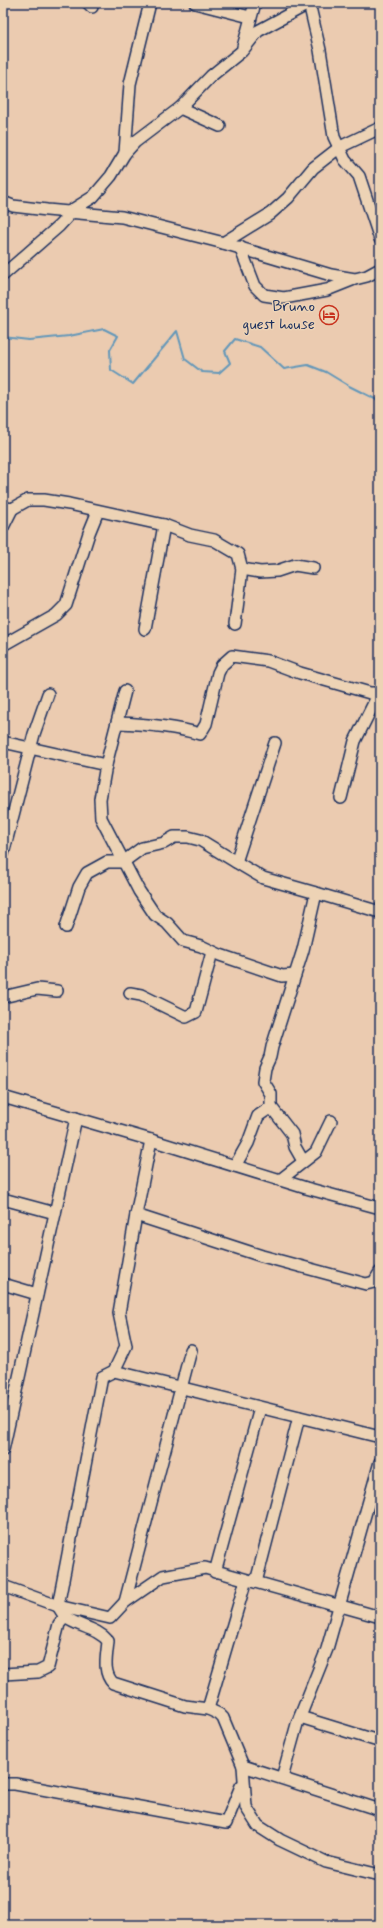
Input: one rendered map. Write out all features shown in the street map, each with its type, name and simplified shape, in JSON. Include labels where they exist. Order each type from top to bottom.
[{"type":"street","points":[[125,153],[130,84],[150,3]]},
{"type":"street","points":[[195,3],[250,17]]},
{"type":"street","points":[[242,51],[255,3]]},
{"type":"street","points":[[3,275],[59,226],[70,212],[93,197],[111,176],[125,153],[144,134],[180,108],[211,76],[242,51],[258,31],[309,3],[320,50],[334,137],[345,160],[360,176],[380,239]]},
{"type":"street","points":[[180,108],[220,126]]},
{"type":"street","points":[[223,243],[270,214],[288,198],[313,168],[339,148],[380,128]]},
{"type":"street","points":[[3,202],[13,206],[122,217],[240,247],[331,275],[355,279]]},
{"type":"street","points":[[240,247],[255,286],[264,295],[284,298],[327,290],[367,276],[380,269]]},
{"type":"street","points":[[3,527],[8,508],[28,500],[44,500],[164,525],[214,540],[238,554],[242,569],[235,624]]},
{"type":"street","points":[[3,645],[56,614],[66,605],[89,532],[98,511]]},
{"type":"street","points":[[145,629],[164,525]]},
{"type":"street","points":[[242,569],[260,572],[277,571],[295,565],[313,568]]},
{"type":"street","points":[[117,723],[143,724],[184,729],[200,734],[206,724],[218,673],[222,665],[232,656],[268,661],[307,675],[370,693],[380,693],[355,741],[341,798]]},
{"type":"street","points":[[125,691],[106,765],[100,799],[101,818],[139,890],[155,915],[167,923],[183,941],[201,946],[212,952],[282,976],[296,975]]},
{"type":"street","points":[[3,854],[31,747],[48,694]]},
{"type":"street","points":[[3,742],[31,747],[106,765]]},
{"type":"street","points":[[236,862],[275,743]]},
{"type":"street","points":[[66,927],[79,887],[87,873],[107,862],[123,862],[142,848],[164,843],[174,837],[188,836],[200,840],[263,878],[380,912]]},
{"type":"street","points":[[303,1161],[296,1147],[292,1134],[271,1107],[271,1094],[263,1081],[265,1068],[270,1057],[272,1046],[296,975],[316,893]]},
{"type":"street","points":[[130,993],[141,995],[186,1017],[196,1012],[212,952]]},
{"type":"street","points":[[3,997],[37,989],[57,991]]},
{"type":"street","points":[[3,1097],[151,1140],[280,1180],[380,1208]]},
{"type":"street","points":[[235,1166],[248,1143],[258,1116],[271,1107]]},
{"type":"street","points":[[3,1450],[4,1436],[76,1118]]},
{"type":"street","points":[[280,1180],[316,1152],[331,1121]]},
{"type":"street","points":[[151,1140],[119,1313],[126,1346],[114,1370],[102,1377],[58,1606],[64,1616],[74,1623],[101,1633],[108,1641],[106,1672],[112,1683],[185,1706],[208,1709],[219,1714],[223,1718],[243,1766],[246,1807],[258,1826],[280,1840],[326,1862],[380,1876]]},
{"type":"street","points":[[3,1199],[55,1213]]},
{"type":"street","points":[[136,1215],[262,1256],[366,1284],[374,1282],[380,1272]]},
{"type":"street","points":[[3,1284],[37,1294]]},
{"type":"street","points":[[125,1602],[191,1350]]},
{"type":"street","points":[[114,1370],[380,1437]]},
{"type":"street","points":[[215,1572],[260,1408]]},
{"type":"street","points":[[208,1709],[251,1581],[299,1417]]},
{"type":"street","points":[[282,1778],[300,1717],[327,1649],[341,1605],[380,1462]]},
{"type":"street","points":[[3,1586],[58,1606],[110,1618],[125,1602],[163,1576],[205,1568],[380,1617]]},
{"type":"street","points":[[3,1674],[38,1672],[48,1666],[59,1624],[64,1616]]},
{"type":"street","points":[[300,1717],[378,1741],[380,1736]]},
{"type":"street","points":[[243,1766],[380,1810]]},
{"type":"street","points":[[3,1784],[15,1784],[226,1823],[244,1780]]},
{"type":"waterway","points":[[3,337],[29,340],[69,336],[104,329],[118,336],[110,350],[111,370],[133,384],[177,331],[185,359],[202,372],[219,373],[230,363],[225,351],[235,339],[260,347],[284,369],[308,365],[326,372],[349,386],[380,400]]},
{"type":"place","name":"Bruno guest house","points":[[329,315]]}]
